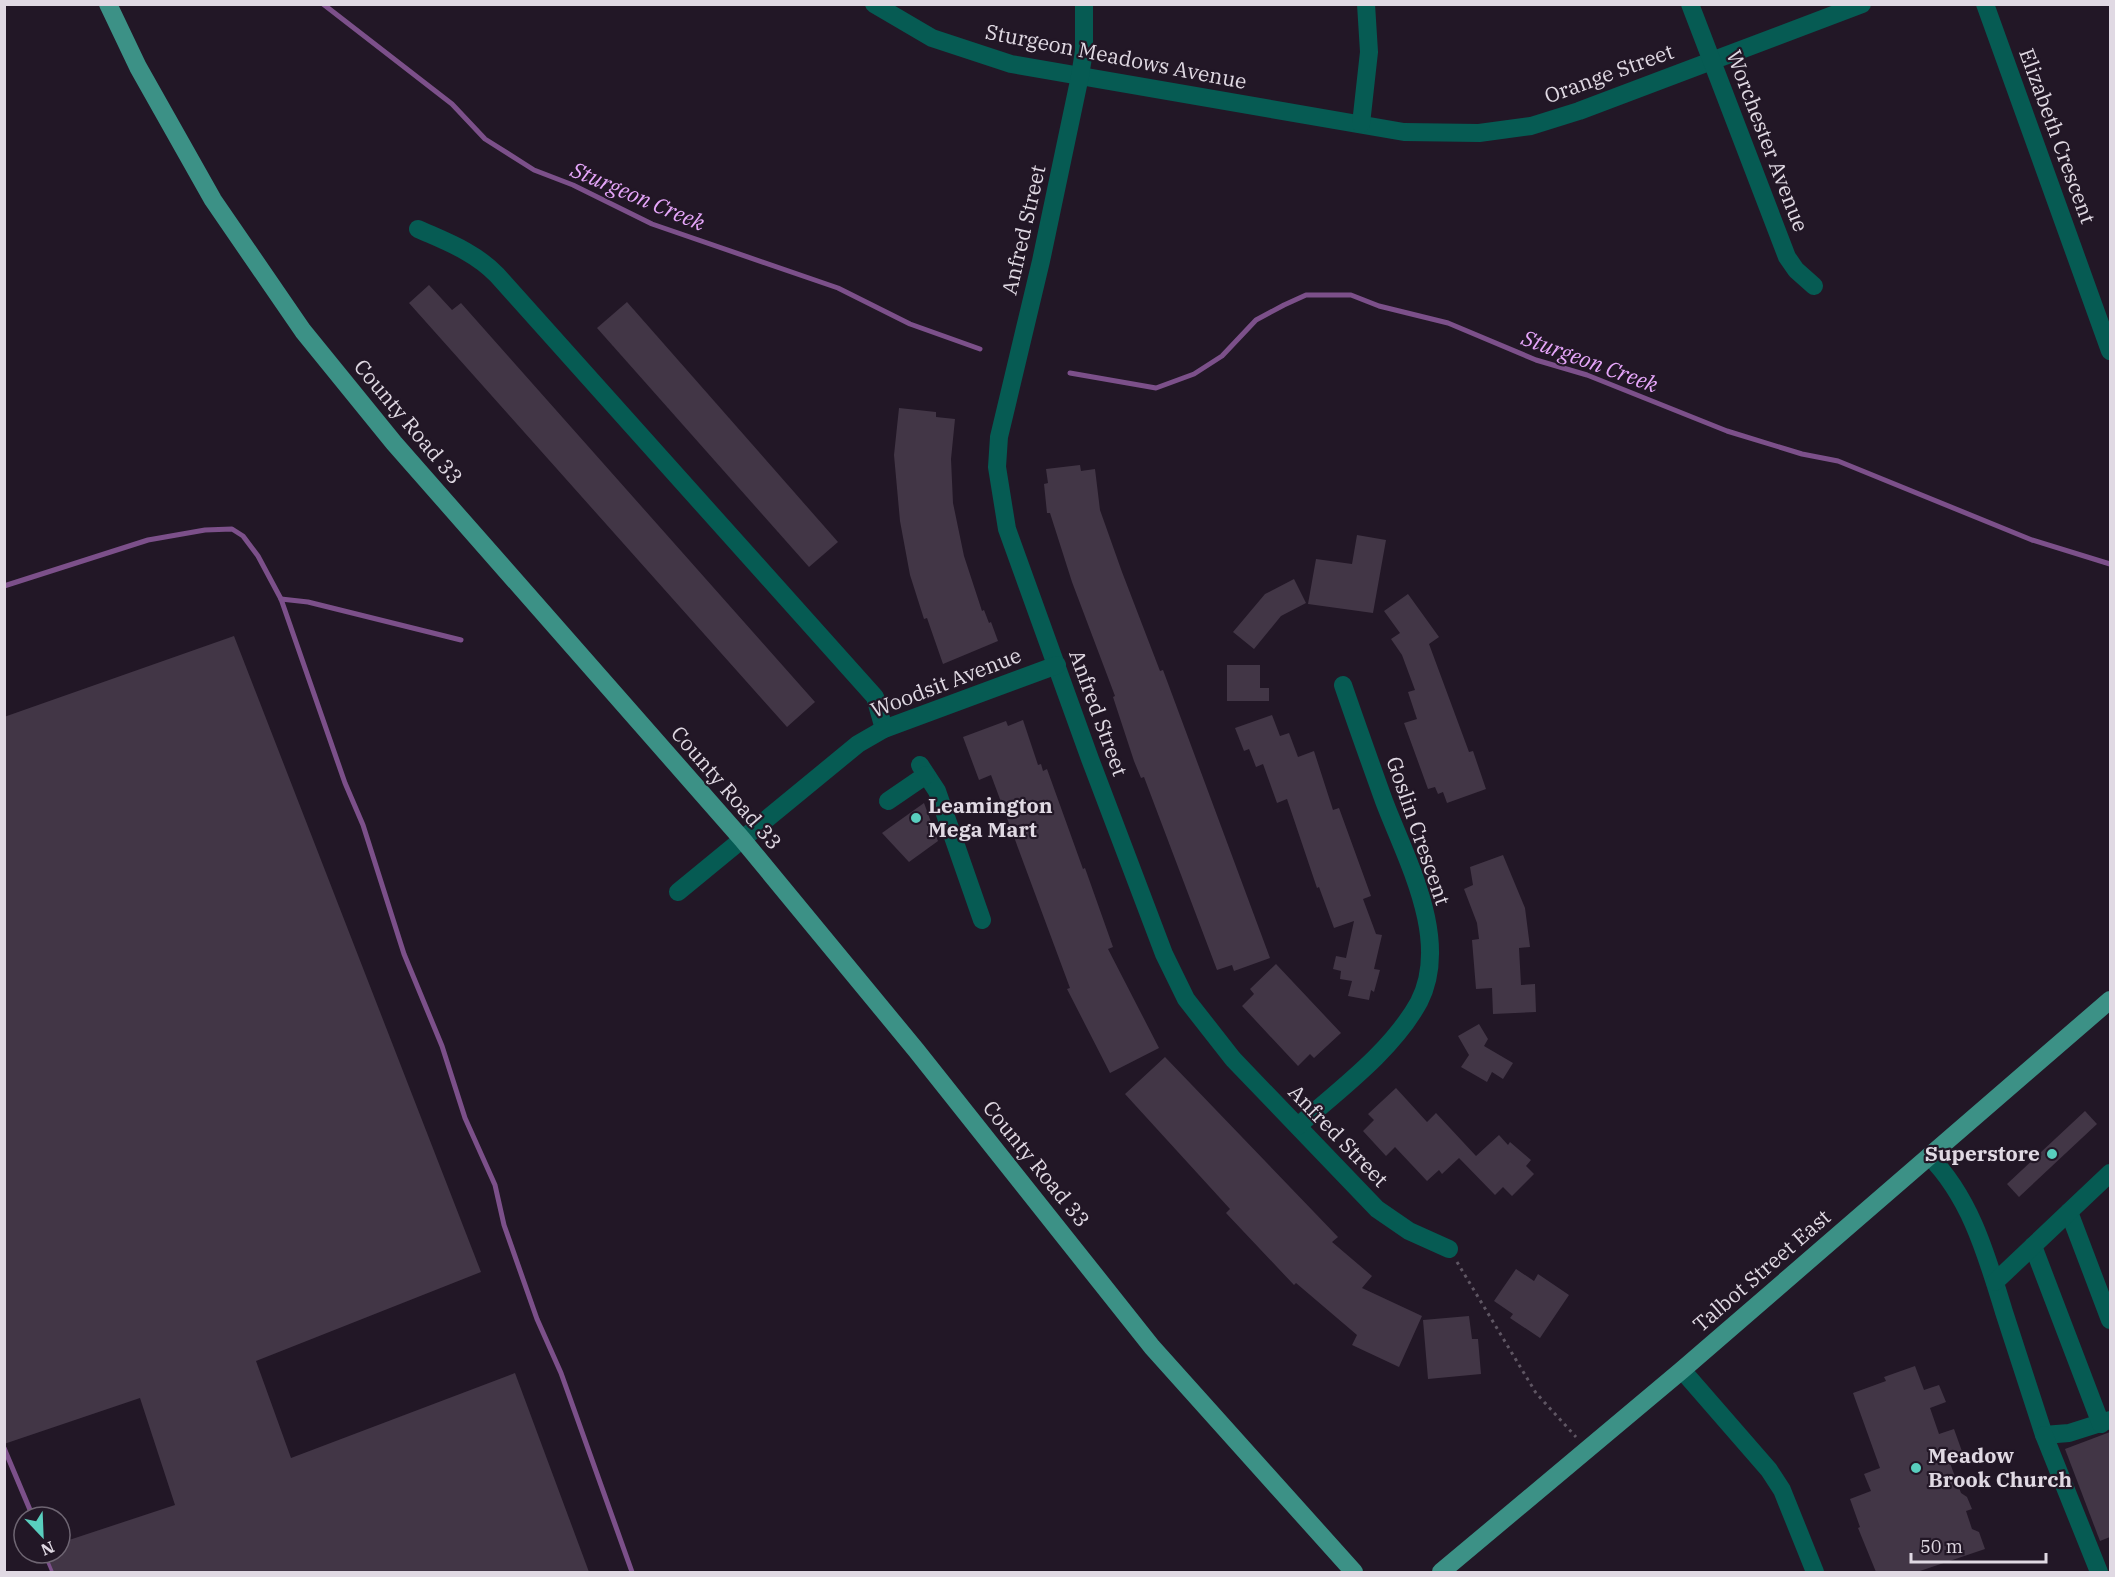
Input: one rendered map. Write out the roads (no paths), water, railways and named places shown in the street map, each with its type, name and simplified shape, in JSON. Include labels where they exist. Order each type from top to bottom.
[{"type":"main road","name":"County Road 33","points":[[108,4],[138,67],[213,200],[303,331],[394,443],[742,839],[923,1059],[1152,1347],[1354,1572]]},
{"type":"main road","name":"Talbot Street East","points":[[1441,1572],[1682,1370],[2110,999]]},
{"type":"street","name":"Sturgeon Meadows Avenue","points":[[874,4],[932,38],[1011,64],[1361,124]]},
{"type":"street","name":"Anfred Street","points":[[1084,4],[1084,51],[1080,76],[1041,261],[999,437],[997,467],[1007,530],[1161,945],[1180,989],[1220,1045],[1393,1222],[1449,1249]]},
{"type":"street","points":[[1361,124],[1369,52],[1366,4]]},
{"type":"street","name":"Worchester Avenue","points":[[1690,4],[1787,257],[1796,270],[1814,286]]},
{"type":"street","name":"Orange Street","points":[[1361,124],[1404,132],[1479,134],[1531,126],[1627,94],[1862,4]]},
{"type":"street","name":"Elizabeth Crescent","points":[[1985,4],[2110,351]]},
{"type":"street","points":[[418,229],[468,251],[483,260],[497,275],[875,697],[884,729]]},
{"type":"street","name":"Woodsit Avenue","points":[[678,892],[858,744],[884,729],[1056,665]]},
{"type":"street","name":"Goslin Crescent","points":[[1298,1126],[1365,1066],[1403,1026],[1424,990],[1430,962],[1427,929],[1417,888],[1342,684]]},
{"type":"street","points":[[888,801],[923,770],[937,791],[981,920]]},
{"type":"street","points":[[1929,1156],[1945,1172],[1960,1194],[1995,1282],[2044,1436],[2099,1572]]},
{"type":"street","points":[[1995,1282],[2110,1175]]},
{"type":"street","points":[[2069,1212],[2110,1320]]},
{"type":"street","points":[[2033,1246],[2106,1422],[2069,1433],[2044,1436]]},
{"type":"street","points":[[1682,1370],[1769,1470],[1782,1490],[1815,1572]]},
{"type":"waterway","name":"Sturgeon Creek","points":[[323,4],[452,104],[485,139],[534,170],[573,185],[652,224],[838,288],[910,324],[980,349]]},
{"type":"waterway","name":"Sturgeon Creek","points":[[1070,373],[1156,388],[1194,374],[1222,356],[1256,320],[1284,305],[1306,295],[1351,295],[1379,306],[1448,323],[1536,360],[1587,375],[1727,431],[1802,454],[1838,461],[2032,540],[2110,564]]},
{"type":"waterway","points":[[4,586],[148,540],[205,530],[232,529],[243,536],[258,556],[281,599],[345,783],[363,825],[404,954],[442,1046],[465,1118],[495,1185],[504,1225],[537,1319],[561,1373],[632,1572]]},
{"type":"waterway","points":[[281,599],[308,602],[461,640]]},
{"type":"waterway","points":[[4,1448],[28,1505]]},
{"type":"waterway","points":[[50,1565],[53,1572]]},
{"type":"place","name":"Leamington Mega Mart","points":[[916,818]]},
{"type":"place","name":"Superstore","points":[[2052,1154]]},
{"type":"place","name":"Meadow Brook Church","points":[[1916,1468]]}]
